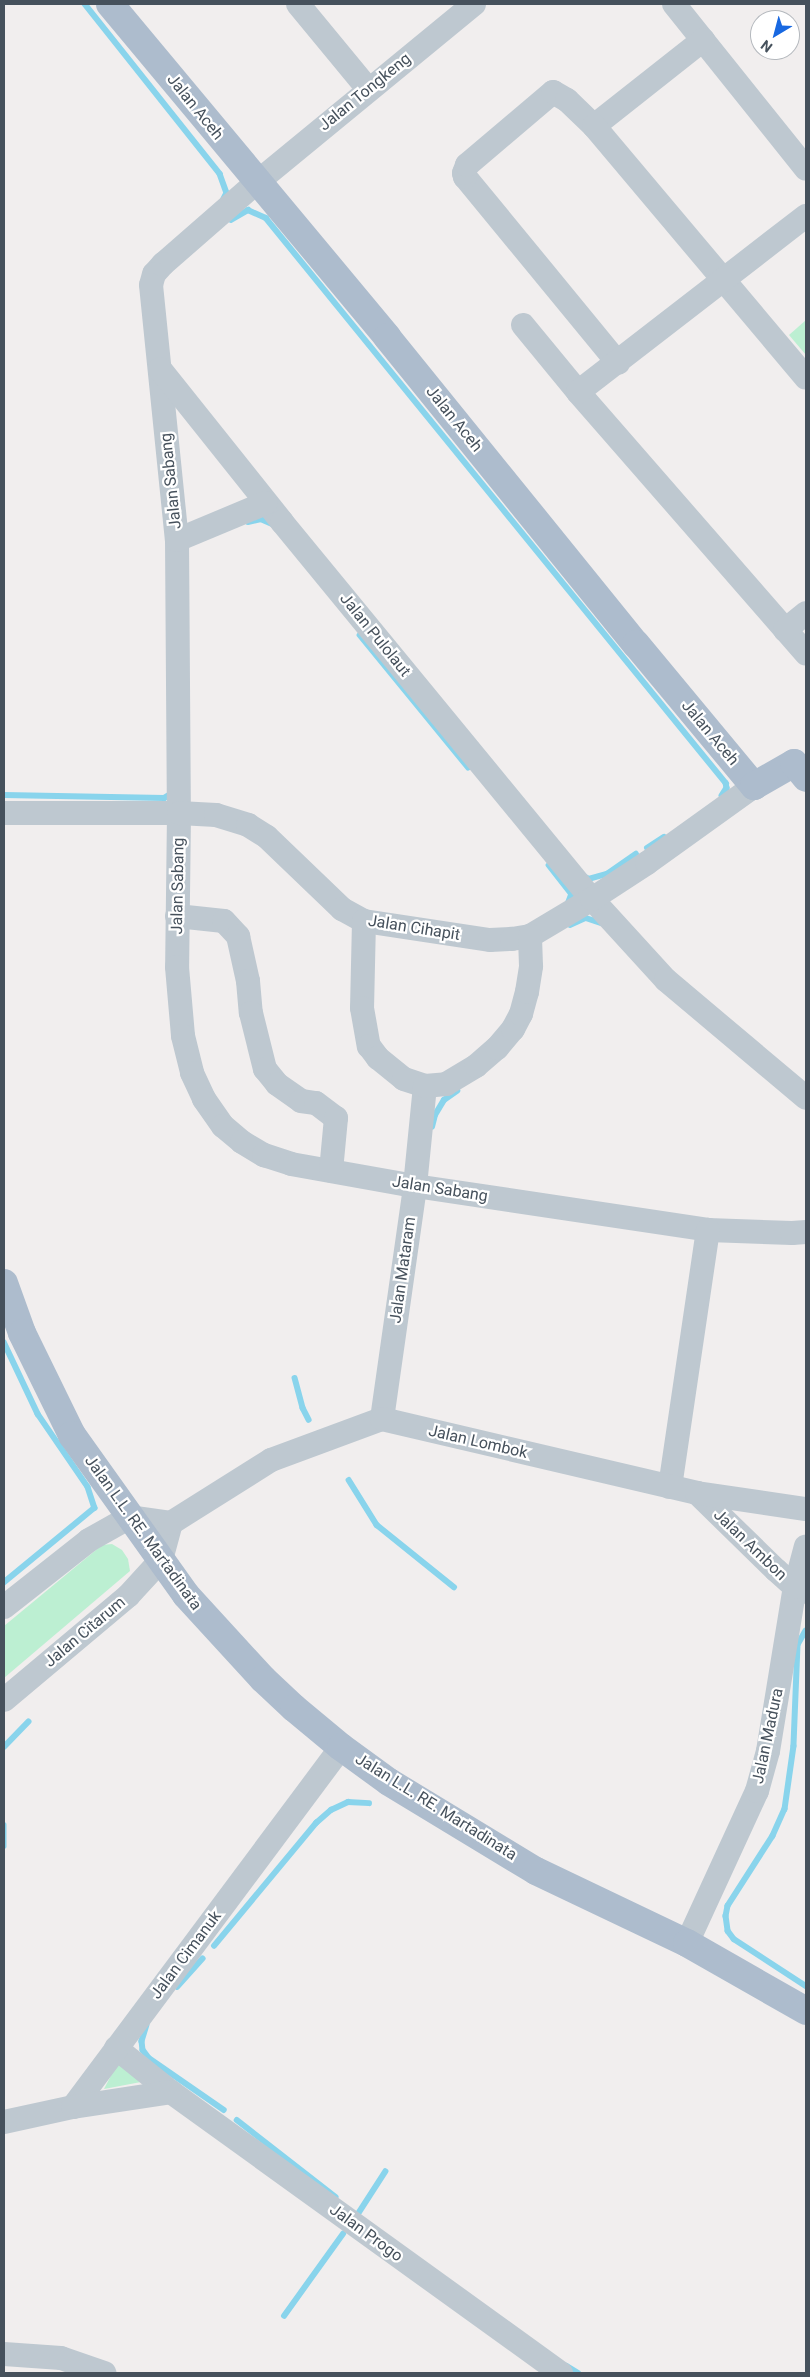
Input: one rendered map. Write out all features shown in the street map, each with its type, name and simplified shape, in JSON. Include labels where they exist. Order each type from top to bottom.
[{"type":"main road","name":"Jalan Aceh","points":[[110,4],[256,182],[388,337],[548,537],[754,786]]},
{"type":"main road","points":[[754,786],[802,765]]},
{"type":"main road","name":"Jalan L.L. RE. Martadinata","points":[[4,1283],[27,1344],[72,1435],[192,1601],[263,1679],[341,1747],[389,1782],[536,1871],[686,1943],[806,2011]]},
{"type":"street","points":[[298,4],[368,89]]},
{"type":"street","name":"Jalan Tongkeng","points":[[256,182],[474,4]]},
{"type":"street","points":[[674,4],[806,169]]},
{"type":"street","points":[[594,126],[703,40]]},
{"type":"street","points":[[618,363],[464,173],[467,165],[553,92],[568,100],[594,126],[806,378]]},
{"type":"street","name":"Jalan Sabang","points":[[256,182],[162,264],[154,274],[151,285],[177,540],[179,813],[177,966],[183,1036],[192,1073],[204,1099],[223,1126],[242,1142],[264,1155],[290,1164],[415,1186],[708,1230],[806,1232]]},
{"type":"street","points":[[578,392],[806,216]]},
{"type":"street","points":[[523,325],[578,392],[806,653]]},
{"type":"street","name":"Jalan Pulolaut","points":[[160,369],[266,502],[592,899],[666,980],[806,1098]]},
{"type":"street","points":[[177,540],[266,502]]},
{"type":"street","points":[[786,630],[806,613]]},
{"type":"street","name":"Jalan Cihapit","points":[[4,813],[179,813],[216,815],[248,825],[267,837],[342,909],[364,921],[490,940],[512,940],[530,936],[592,899],[647,863],[754,786]]},
{"type":"street","points":[[177,916],[224,921],[238,936],[248,981],[253,1022],[265,1069],[277,1084],[301,1100],[316,1102],[336,1118],[331,1171]]},
{"type":"street","points":[[364,921],[362,1008],[368,1046],[378,1058],[404,1079],[425,1086],[446,1084],[476,1066],[497,1048],[513,1029],[527,992],[531,966],[530,936]]},
{"type":"street","name":"Jalan Mataram","points":[[382,1419],[415,1186],[425,1086]]},
{"type":"street","points":[[670,1487],[708,1230]]},
{"type":"street","points":[[4,1607],[88,1540],[130,1517],[171,1523],[271,1460],[382,1419]]},
{"type":"street","name":"Jalan Lombok","points":[[382,1419],[697,1494],[806,1509]]},
{"type":"street","name":"Jalan Ambon","points":[[697,1494],[800,1589]]},
{"type":"street","points":[[161,1560],[171,1523]]},
{"type":"street","name":"Jalan Madura","points":[[686,1943],[757,1791],[768,1751],[800,1589],[806,1546]]},
{"type":"street","name":"Jalan Citarum","points":[[4,1700],[128,1596],[161,1560]]},
{"type":"street","name":"Jalan Cimanuk","points":[[73,2107],[341,1747]]},
{"type":"street","name":"Jalan Progo","points":[[116,2048],[171,2092],[561,2373]]},
{"type":"street","points":[[4,2122],[73,2107],[171,2092]]},
{"type":"street","points":[[4,2354],[61,2358],[104,2373]]},
{"type":"green space","points":[[806,320],[806,355],[789,335]]},
{"type":"green space","points":[[112,1544],[122,1550],[128,1559],[130,1571],[4,1678],[4,1626],[102,1545]]},
{"type":"green space","points":[[119,2060],[141,2082],[104,2089]]},
{"type":"waterway","points":[[85,4],[220,174],[227,193],[224,199]]},
{"type":"waterway","points":[[231,220],[248,210],[266,218],[726,783],[727,788],[722,796]]},
{"type":"waterway","points":[[248,522],[261,519],[272,524]]},
{"type":"waterway","points":[[360,635],[468,767]]},
{"type":"waterway","points":[[4,795],[164,798],[172,793]]},
{"type":"waterway","points":[[647,848],[664,837]]},
{"type":"waterway","points":[[584,876],[589,879],[607,874],[636,854]]},
{"type":"waterway","points":[[549,865],[572,894],[569,902]]},
{"type":"waterway","points":[[570,925],[586,918],[601,923]]},
{"type":"waterway","points":[[432,1127],[435,1115],[444,1100],[457,1091]]},
{"type":"waterway","points":[[4,1342],[38,1414],[88,1487],[95,1508],[4,1583]]},
{"type":"waterway","points":[[295,1378],[303,1408],[309,1420]]},
{"type":"waterway","points":[[349,1480],[377,1525],[454,1587]]},
{"type":"waterway","points":[[806,1631],[798,1645],[794,1746],[785,1809],[773,1836],[728,1906],[726,1916],[728,1931],[734,1939],[806,1986]]},
{"type":"waterway","points":[[4,1747],[28,1722]]},
{"type":"waterway","points":[[214,1946],[316,1823],[331,1810],[348,1802],[369,1803]]},
{"type":"waterway","points":[[4,1825],[4,1846]]},
{"type":"waterway","points":[[177,1987],[202,1959]]},
{"type":"waterway","points":[[147,2025],[142,2041],[143,2050],[149,2058],[224,2110]]},
{"type":"waterway","points":[[237,2120],[336,2197]]},
{"type":"waterway","points":[[356,2217],[385,2172]]},
{"type":"waterway","points":[[284,2316],[343,2234]]},
{"type":"waterway","points":[[567,2366],[578,2373]]}]
